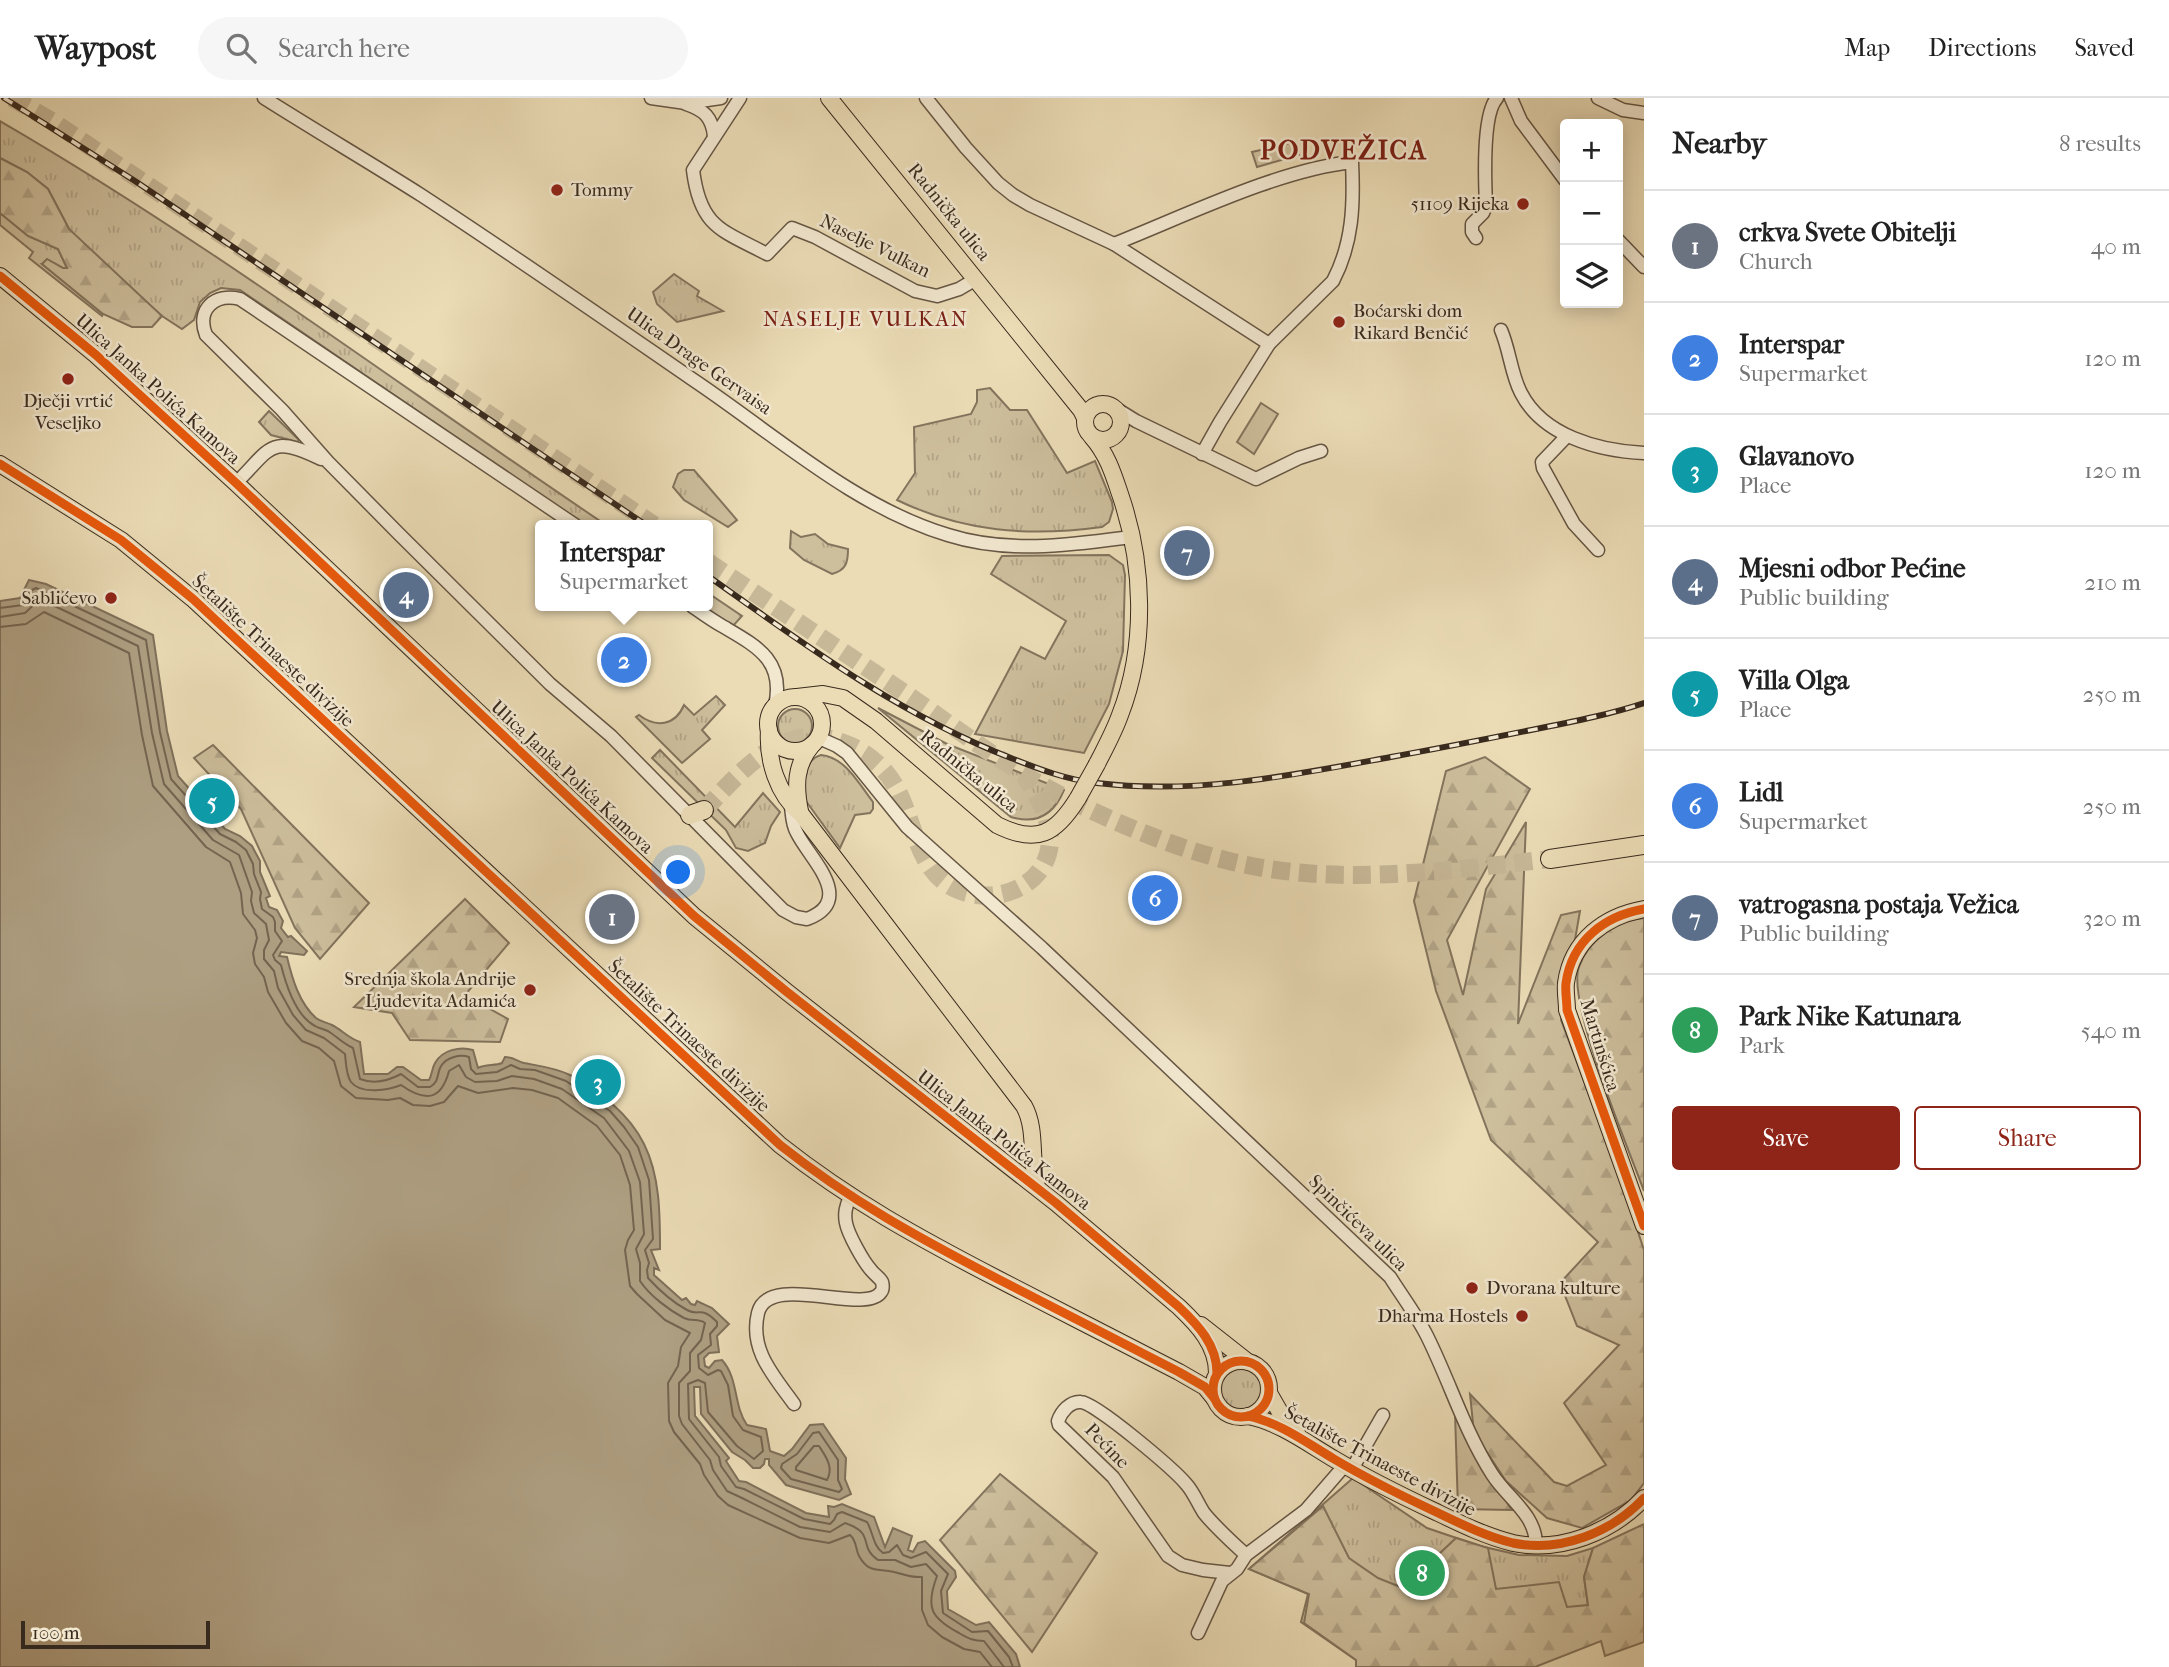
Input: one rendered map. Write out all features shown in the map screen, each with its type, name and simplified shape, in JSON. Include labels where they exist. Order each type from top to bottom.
[{"type":"highway","points":[[1550,859],[1644,845]]},
{"type":"main road","name":"Radnička ulica","points":[[829,98],[1061,386],[1090,412]]},
{"type":"main road","name":"Ulica Janka Polića Kamova","points":[[0,276],[96,355],[236,483],[694,916],[758,970],[1037,1187],[1193,1320],[1248,1362]]},
{"type":"main road","name":"Radnička ulica","points":[[775,706],[789,698],[797,697],[831,695],[843,698],[876,721],[997,825],[1026,836],[1047,832],[1063,822],[1097,764],[1121,715],[1137,647],[1139,593],[1131,537],[1108,459],[1107,443],[1122,428],[1120,416],[1115,408],[1107,404],[1090,412]]},
{"type":"main road","name":"Radnička ulica","points":[[1090,412],[1086,431],[1108,459]]},
{"type":"main road","points":[[1092,437],[1101,440],[1122,428]]},
{"type":"main road","name":"Šetalište Trinaeste divizije","points":[[0,464],[121,540],[193,599],[770,1136],[850,1197],[910,1233],[1179,1372],[1205,1387],[1214,1398]]},
{"type":"main road","points":[[769,730],[773,739],[787,750],[796,751],[818,736],[822,717],[813,703],[797,697]]},
{"type":"main road","points":[[796,810],[798,774],[825,716],[836,706],[852,704]]},
{"type":"main road","points":[[775,706],[771,713],[769,730],[769,758],[781,789],[1028,1112],[1037,1187]]},
{"type":"main road","name":"Martinšćica","points":[[1644,909],[1621,914],[1605,922],[1590,935],[1573,957],[1566,983],[1567,1010],[1644,1226]]},
{"type":"main road","points":[[1005,1163],[1016,1159],[1022,1153],[1031,1134]]},
{"type":"main road","name":"Ulica Janka Polića Kamova","points":[[1193,1320],[1213,1350],[1217,1373]]},
{"type":"main road","points":[[1231,1362],[1248,1362],[1262,1370],[1269,1385],[1269,1393],[1262,1408],[1248,1416],[1230,1415],[1220,1408],[1214,1398],[1213,1381],[1217,1373],[1231,1362]]},
{"type":"main road","name":"Šetalište Trinaeste divizije","points":[[1269,1393],[1281,1414],[1309,1444]]},
{"type":"main road","name":"Šetalište Trinaeste divizije","points":[[1248,1416],[1274,1424],[1348,1467],[1471,1529],[1512,1542],[1536,1545]]},
{"type":"main road","points":[[1536,1545],[1559,1544],[1602,1530],[1644,1498]]},
{"type":"street","name":"Ulica Drage Gervaisa","points":[[264,98],[280,103],[474,231],[713,393],[841,484],[909,522],[967,541],[1017,547],[1067,545],[1131,537]]},
{"type":"street","points":[[651,98],[686,103],[721,98]]},
{"type":"street","points":[[716,133],[740,98]]},
{"type":"street","points":[[926,98],[998,183],[1030,205],[1114,244],[1269,344]]},
{"type":"street","points":[[1476,238],[1472,232],[1472,224],[1486,206],[1489,117],[1497,98]]},
{"type":"street","points":[[1511,98],[1521,121],[1560,173]]},
{"type":"street","points":[[1598,98],[1623,110],[1644,113]]},
{"type":"street","points":[[702,101],[716,113],[716,133]]},
{"type":"street","points":[[686,103],[704,111],[716,133]]},
{"type":"street","name":"Naselje Vulkan","points":[[716,133],[693,170],[694,184],[704,212],[712,224],[766,254],[792,228],[815,237],[915,290],[937,296],[959,289],[976,279]]},
{"type":"street","points":[[1114,244],[1261,185],[1333,164],[1352,162],[1352,223],[1340,268],[1333,281],[1269,344],[1202,454]]},
{"type":"street","points":[[1623,245],[1644,267]]},
{"type":"street","points":[[568,520],[240,299],[230,296],[210,303],[202,319],[206,335],[275,402],[328,462],[550,684],[697,813],[783,910],[807,919],[824,908],[828,900],[827,882],[797,833],[796,810]]},
{"type":"street","points":[[1502,330],[1521,394],[1543,422],[1567,436],[1607,447],[1644,453]]},
{"type":"street","points":[[1122,428],[1202,454],[1256,479],[1299,458],[1321,451]]},
{"type":"street","points":[[1567,436],[1542,462],[1543,468],[1574,524],[1598,550]]},
{"type":"street","points":[[236,483],[269,448],[277,445],[302,450],[328,462]]},
{"type":"street","points":[[700,611],[754,645],[768,658],[776,671],[778,684],[775,706]]},
{"type":"street","name":"Spinčićeva ulica","points":[[818,736],[847,753],[907,827],[1042,948],[1390,1277],[1427,1335],[1477,1451],[1494,1478],[1532,1523],[1536,1545]]},
{"type":"street","points":[[794,1405],[762,1357],[756,1343],[756,1321],[765,1299],[781,1294],[864,1298],[879,1295],[883,1290],[883,1283],[869,1268],[846,1226],[844,1213],[850,1197]]},
{"type":"street","name":"Pećine","points":[[1230,1573],[1203,1570],[1182,1564],[1168,1556],[1112,1477],[1059,1425],[1062,1413],[1078,1401],[1112,1420],[1188,1485],[1204,1512],[1246,1555]]},
{"type":"street","points":[[1198,1633],[1222,1581],[1237,1569],[1246,1555],[1306,1510],[1348,1467],[1383,1415]]},
{"type":"green space","points":[[0,121],[231,267],[599,520],[578,520],[240,290],[221,288],[210,293],[200,302],[194,320],[182,329],[162,316],[82,244],[69,229],[48,189],[27,172],[0,158]]},
{"type":"green space","points":[[1294,142],[1299,155],[1257,167],[1252,152]]},
{"type":"green space","points":[[0,158],[27,172],[48,189],[69,229],[162,316],[152,327],[132,327],[103,314],[42,264],[47,259],[67,268],[58,249],[28,236],[0,213]]},
{"type":"green space","points":[[0,213],[28,236],[58,249],[67,268],[54,263],[42,264],[103,314],[102,316],[29,258],[33,252],[0,225]]},
{"type":"green space","points":[[674,274],[699,291],[697,296],[723,311],[677,322],[657,304],[653,292]]},
{"type":"green space","points":[[990,388],[1010,410],[1027,410],[1067,473],[1095,461],[1112,502],[1109,522],[1102,527],[1048,532],[997,529],[947,519],[897,500],[915,473],[914,427],[971,414],[977,402],[977,390]]},
{"type":"green space","points":[[1261,403],[1278,414],[1254,454],[1237,442]]},
{"type":"green space","points":[[269,411],[298,442],[271,435],[259,422]]},
{"type":"green space","points":[[684,470],[694,470],[737,520],[728,527],[684,500],[673,487],[678,474]]},
{"type":"green space","points":[[791,531],[801,537],[815,534],[828,544],[848,549],[845,565],[832,574],[804,560],[790,548]]},
{"type":"green space","points":[[1109,555],[1123,565],[1125,575],[1123,651],[1109,704],[1084,753],[975,734],[1021,647],[1045,659],[1066,621],[991,574],[1002,556]]},
{"type":"green space","points":[[713,596],[742,616],[733,626],[710,611],[713,611]]},
{"type":"green space","points":[[716,696],[725,705],[702,730],[710,739],[682,763],[636,717],[639,715],[652,722],[664,723],[676,717],[684,705],[694,715]]},
{"type":"green space","points":[[878,708],[947,744],[1064,790],[1044,816],[1029,820],[1011,817]]},
{"type":"green space","points":[[795,709],[807,714],[812,726],[807,738],[795,743],[783,738],[778,726],[783,714]]},
{"type":"green space","points":[[213,745],[369,903],[320,959],[295,928],[241,809],[194,758]]},
{"type":"green space","points":[[660,750],[735,827],[763,793],[780,812],[765,843],[748,851],[736,848],[726,830],[652,758]]},
{"type":"green space","points":[[821,755],[844,766],[873,802],[870,813],[855,815],[840,848],[803,797],[808,766]]},
{"type":"green space","points":[[1485,757],[1530,789],[1447,940],[1463,995],[1486,889],[1526,822],[1518,1024],[1561,915],[1580,911],[1561,1020],[1616,1166],[1644,1250],[1644,1483],[1631,1500],[1582,1528],[1547,1518],[1506,1481],[1474,1433],[1470,1394],[1554,1482],[1567,1486],[1606,1465],[1564,1403],[1619,1345],[1577,1326],[1560,1283],[1598,1242],[1491,1140],[1436,991],[1414,901],[1446,771]]},
{"type":"green space","points":[[465,899],[509,943],[465,995],[508,1019],[500,1042],[410,1040],[392,1013],[354,1007]]},
{"type":"green space","points":[[1644,918],[1644,1191],[1601,1076],[1577,985],[1583,957],[1596,940],[1614,927]]},
{"type":"green space","points":[[1241,1365],[1258,1372],[1265,1389],[1258,1406],[1241,1413],[1224,1406],[1217,1389],[1224,1372]]},
{"type":"green space","points":[[1455,1413],[1480,1462],[1512,1510],[1458,1509]]},
{"type":"green space","points":[[1000,1474],[1097,1553],[1032,1652],[940,1540]]},
{"type":"green space","points":[[1353,1478],[1427,1528],[1480,1546],[1519,1555],[1567,1556],[1593,1548],[1584,1577],[1588,1606],[1439,1616],[1356,1660],[1301,1622],[1308,1594],[1249,1569]]},
{"type":"green space","points":[[1323,1506],[1349,1558],[1378,1578],[1403,1588],[1456,1538],[1488,1548],[1496,1589],[1559,1582],[1567,1607],[1588,1605],[1584,1577],[1593,1548],[1644,1524],[1644,1642],[1605,1656],[1601,1641],[1535,1667],[1356,1667],[1356,1660],[1304,1623],[1309,1594],[1249,1569]]},
{"type":"water","points":[[29,580],[46,584],[153,635],[167,731],[178,776],[225,829],[252,846],[260,861],[260,872],[270,896],[266,898],[269,907],[277,910],[283,921],[281,928],[288,937],[291,936],[307,951],[304,955],[281,952],[279,956],[287,957],[297,990],[310,1012],[360,1042],[364,1074],[388,1074],[397,1067],[403,1067],[421,1080],[429,1080],[435,1063],[442,1055],[452,1050],[468,1049],[473,1050],[478,1068],[502,1063],[505,1057],[513,1058],[565,1073],[613,1104],[638,1133],[653,1169],[658,1195],[660,1236],[660,1249],[651,1250],[659,1270],[654,1268],[654,1275],[682,1300],[686,1298],[691,1304],[695,1305],[697,1301],[712,1308],[729,1324],[717,1336],[719,1352],[709,1353],[704,1358],[705,1366],[709,1368],[715,1361],[722,1360],[731,1375],[747,1425],[766,1429],[770,1451],[784,1456],[810,1425],[823,1424],[846,1458],[845,1479],[851,1494],[839,1500],[786,1485],[769,1465],[769,1459],[765,1459],[760,1468],[753,1468],[732,1452],[701,1414],[700,1387],[694,1387],[695,1416],[729,1458],[726,1461],[739,1481],[746,1482],[806,1513],[829,1517],[828,1506],[842,1504],[874,1517],[885,1547],[893,1528],[912,1536],[908,1550],[913,1552],[918,1543],[925,1541],[955,1571],[956,1577],[947,1591],[948,1609],[976,1625],[989,1622],[1016,1654],[1020,1667],[0,1667],[0,601],[20,598]]},
{"type":"tunnel","points":[[12,98],[52,121],[647,520]]},
{"type":"tunnel","points":[[713,565],[1038,783],[1106,817],[1181,847],[1269,869],[1349,875],[1430,872],[1550,859]]},
{"type":"tunnel","points":[[704,810],[735,778],[768,751],[806,737],[827,738],[857,749],[885,772],[901,798],[924,858],[944,882],[974,895],[990,895],[1006,893],[1033,879],[1048,853],[1050,836],[1045,812],[1025,778]]},
{"type":"railway","points":[[4,98],[135,181],[639,520]]},
{"type":"railway","points":[[713,580],[854,677],[930,721],[1022,762],[1053,774],[1086,782],[1171,787],[1281,776],[1410,754],[1606,714],[1644,703]]},
{"type":"cycle path","points":[[0,276],[96,355],[236,483],[694,916],[1056,1203],[1179,1307],[1199,1328],[1210,1345],[1217,1373]]},
{"type":"cycle path","points":[[0,464],[121,540],[193,599],[780,1145],[886,1218],[969,1264],[1179,1372],[1205,1387],[1214,1398]]},
{"type":"cycle path","points":[[1644,909],[1616,917],[1593,932],[1575,954],[1566,983],[1567,1010],[1644,1226]]},
{"type":"cycle path","points":[[1235,1361],[1247,1361],[1257,1365],[1265,1373],[1269,1389],[1265,1405],[1257,1413],[1247,1417],[1235,1417],[1225,1413],[1217,1405],[1213,1395],[1213,1383],[1217,1373],[1225,1365],[1235,1361]]},
{"type":"cycle path","points":[[1248,1416],[1282,1428],[1358,1473],[1421,1505],[1472,1529],[1513,1543],[1549,1545],[1584,1537],[1617,1521],[1644,1498]]},
{"type":"place","name":"Tommy","points":[[557,190]]},
{"type":"place","name":"51109 Rijeka","points":[[1523,204]]},
{"type":"place","name":"Boćarski dom Rikard Benčić","points":[[1339,322]]},
{"type":"place","name":"Dječji vrtić Veseljko","points":[[68,379]]},
{"type":"place","name":"vatrogasna postaja Vežica","points":[[1187,553]]},
{"type":"place","name":"Mjesni odbor Pećine","points":[[406,595]]},
{"type":"place","name":"Sablićevo","points":[[111,598]]},
{"type":"place","name":"Interspar","points":[[624,660]]},
{"type":"place","name":"Villa Olga","points":[[212,801]]},
{"type":"place","name":"Lidl","points":[[1155,898]]},
{"type":"place","name":"crkva Svete Obitelji","points":[[612,917]]},
{"type":"place","name":"Srednja škola Andrije Ljudevita Adamića","points":[[530,990]]},
{"type":"place","name":"Glavanovo","points":[[598,1082]]},
{"type":"place","name":"Dvorana kulture","points":[[1472,1288]]},
{"type":"place","name":"Dharma Hostels","points":[[1522,1316]]},
{"type":"place","name":"Park Nike Katunara","points":[[1422,1573]]},
{"type":"district","name":"PODVEŽICA","points":[[1344,150]]},
{"type":"district","name":"NASELJE VULKAN","points":[[866,319]]}]
